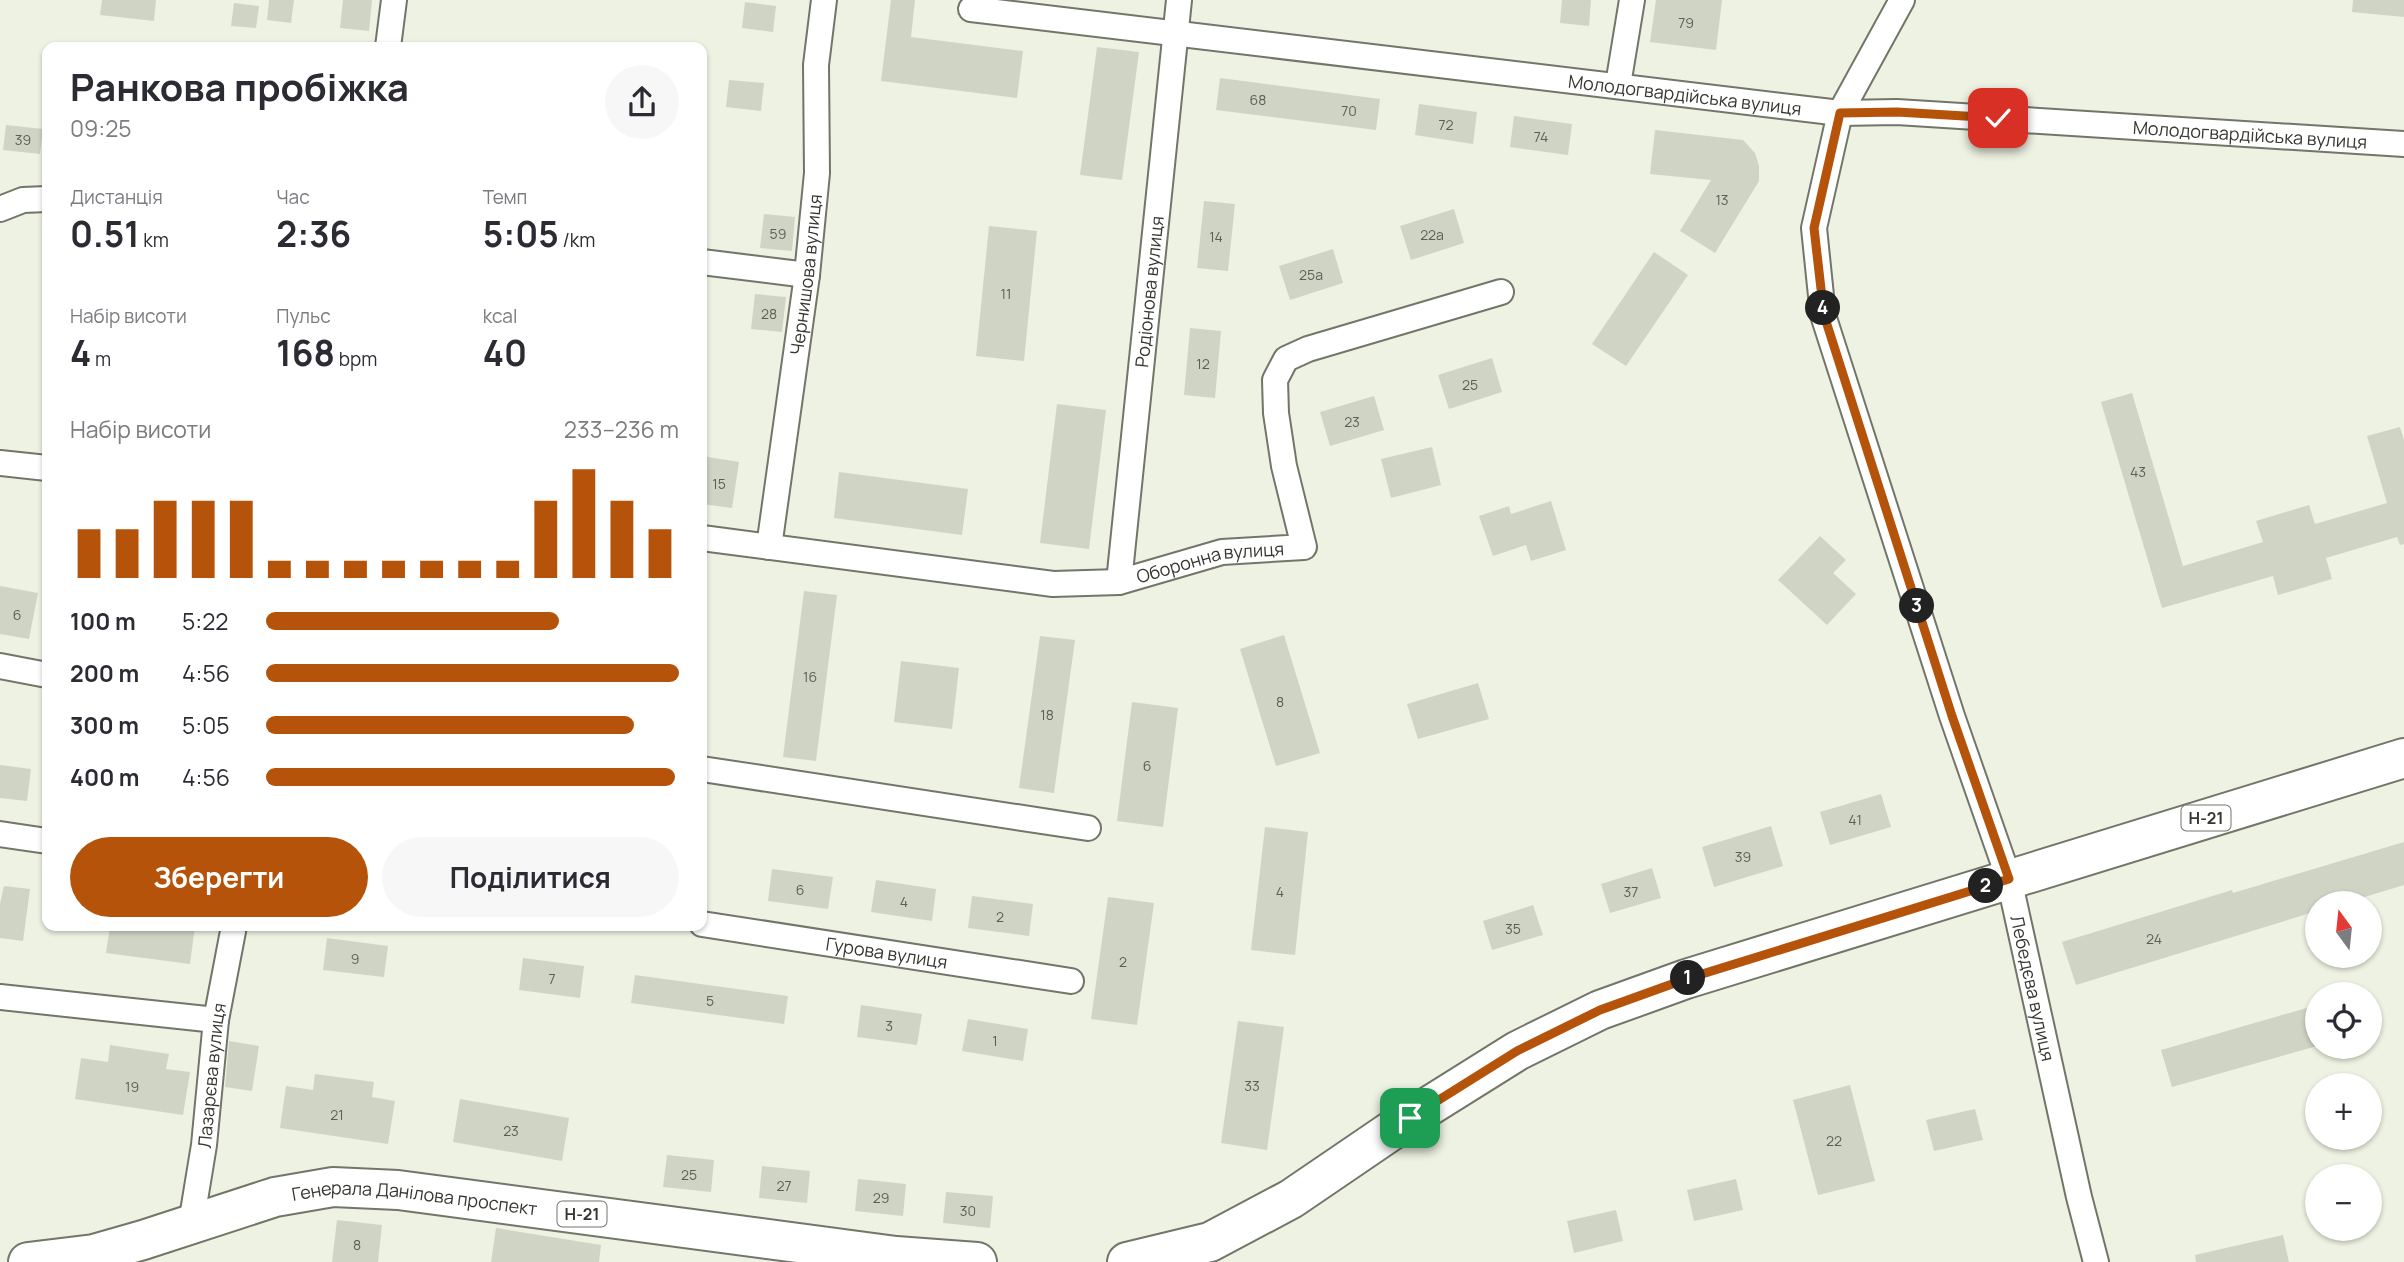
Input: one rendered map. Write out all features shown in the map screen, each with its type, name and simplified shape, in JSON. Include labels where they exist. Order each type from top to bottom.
[{"type":"main road","name":"Н-21","points":[[1127,1262],[1209,1241],[1291,1199],[1410,1118],[1517,1051],[1600,1010],[1686,979],[2404,758]]},
{"type":"main road","name":"Генерала Данілова проспект","points":[[28,1262],[94,1254],[275,1197],[333,1187],[398,1189],[897,1256],[977,1262]]},
{"type":"street","points":[[389,42],[394,0]]},
{"type":"street","name":"Чернишова вулиця","points":[[769,547],[807,275],[817,173],[816,65],[824,0]]},
{"type":"street","name":"Родіонова вулиця","points":[[1119,582],[1179,0]]},
{"type":"street","points":[[1618,85],[1632,0]]},
{"type":"street","name":"Лебедєва вулиця","points":[[1902,0],[1840,113],[1814,228],[1824,315],[1952,716],[2009,879],[2079,1197],[2096,1262]]},
{"type":"street","name":"Молодогвардійська вулиця","points":[[971,9],[1840,113],[1897,112],[2404,144]]},
{"type":"street","points":[[0,209],[23,200],[42,200]]},
{"type":"street","points":[[707,263],[807,275]]},
{"type":"street","name":"Оборонна вулиця","points":[[707,539],[1053,584],[1119,582],[1222,552],[1304,547],[1284,466],[1276,412],[1275,380],[1286,359],[1308,349],[1501,292]]},
{"type":"street","points":[[0,463],[42,467]]},
{"type":"street","points":[[0,666],[42,674]]},
{"type":"street","points":[[707,770],[1088,828]]},
{"type":"street","points":[[0,834],[42,840]]},
{"type":"street","name":"Гурова вулиця","points":[[707,925],[1071,981]]},
{"type":"street","name":"Лазарєва вулиця","points":[[191,1224],[204,1145],[216,1020],[233,931]]},
{"type":"street","points":[[0,997],[216,1020]]},
{"type":"building","points":[[102,0],[156,0],[154,21],[100,15]]},
{"type":"building","points":[[269,0],[294,0],[291,23],[267,20]]},
{"type":"building","points":[[343,0],[372,0],[369,31],[340,28]]},
{"type":"building","points":[[891,0],[915,0],[911,37],[1023,51],[1017,98],[881,81]]},
{"type":"building","points":[[1562,0],[1591,0],[1589,26],[1560,23]]},
{"type":"building","points":[[1656,0],[1722,0],[1716,50],[1650,42]]},
{"type":"building","points":[[2353,0],[2404,0],[2404,17],[2352,12]]},
{"type":"building","points":[[745,2],[776,6],[773,32],[742,28]]},
{"type":"building","points":[[234,3],[259,6],[256,28],[231,26]]},
{"type":"building","points":[[1097,47],[1139,52],[1122,180],[1080,175]]},
{"type":"building","points":[[1220,78],[1380,99],[1376,130],[1216,110]]},
{"type":"building","points":[[729,80],[764,83],[761,111],[726,107]]},
{"type":"building","points":[[1419,104],[1477,112],[1473,144],[1415,135]]},
{"type":"building","points":[[1514,116],[1572,124],[1568,155],[1510,147]]},
{"type":"building","points":[[6,125],[42,129],[40,154],[3,150]]},
{"type":"building","points":[[1655,130],[1743,140],[1755,153],[1759,166],[1759,181],[1715,253],[1680,231],[1711,180],[1650,174]]},
{"type":"building","points":[[1204,201],[1235,204],[1228,271],[1197,268]]},
{"type":"building","points":[[1454,209],[1464,243],[1411,260],[1400,226]]},
{"type":"building","points":[[764,214],[795,217],[792,251],[760,248]]},
{"type":"building","points":[[989,226],[1037,231],[1024,361],[976,356]]},
{"type":"building","points":[[1333,249],[1343,283],[1290,300],[1279,266]]},
{"type":"building","points":[[1654,252],[1688,275],[1626,366],[1592,344]]},
{"type":"building","points":[[755,294],[786,297],[782,332],[751,329]]},
{"type":"building","points":[[1190,328],[1221,331],[1215,398],[1184,395]]},
{"type":"building","points":[[1492,358],[1502,392],[1449,409],[1438,375]]},
{"type":"building","points":[[2132,393],[2183,566],[2263,542],[2256,521],[2309,505],[2315,524],[2387,503],[2367,436],[2400,427],[2404,440],[2404,544],[2400,545],[2397,537],[2326,558],[2332,579],[2278,595],[2273,576],[2162,608],[2101,402]]},
{"type":"building","points":[[1374,396],[1384,430],[1330,446],[1320,412]]},
{"type":"building","points":[[1057,404],[1106,410],[1089,549],[1040,543]]},
{"type":"building","points":[[1432,447],[1441,485],[1391,498],[1381,459]]},
{"type":"building","points":[[707,457],[739,462],[732,508],[707,505]]},
{"type":"building","points":[[839,472],[968,489],[962,535],[834,518]]},
{"type":"building","points":[[1551,501],[1566,550],[1531,561],[1526,545],[1493,556],[1479,516],[1509,506],[1511,514]]},
{"type":"building","points":[[1820,536],[1846,560],[1833,573],[1856,594],[1827,625],[1778,580]]},
{"type":"building","points":[[0,586],[38,593],[29,639],[0,634]]},
{"type":"building","points":[[804,591],[837,595],[816,761],[783,757]]},
{"type":"building","points":[[1284,635],[1320,753],[1276,766],[1240,649]]},
{"type":"building","points":[[1040,636],[1075,640],[1054,793],[1019,788]]},
{"type":"building","points":[[901,661],[959,668],[952,729],[894,722]]},
{"type":"building","points":[[1478,683],[1489,719],[1418,739],[1407,704]]},
{"type":"building","points":[[1132,702],[1178,708],[1163,827],[1117,821]]},
{"type":"building","points":[[0,765],[31,769],[27,801],[0,798]]},
{"type":"building","points":[[1881,794],[1891,827],[1830,845],[1820,812]]},
{"type":"building","points":[[1771,826],[1783,866],[1714,887],[1702,847]]},
{"type":"building","points":[[1265,827],[1308,832],[1295,955],[1251,950]]},
{"type":"building","points":[[2404,842],[2404,885],[2382,892],[2305,891],[2305,915],[2076,985],[2062,942],[2232,890],[2233,893]]},
{"type":"building","points":[[1652,868],[1661,898],[1610,913],[1601,884]]},
{"type":"building","points":[[772,869],[833,877],[828,909],[768,901]]},
{"type":"building","points":[[876,880],[936,889],[932,921],[871,912]]},
{"type":"building","points":[[4,886],[30,889],[23,941],[0,938],[0,904]]},
{"type":"building","points":[[972,896],[1033,904],[1029,936],[968,928]]},
{"type":"building","points":[[1108,897],[1154,903],[1137,1025],[1091,1019]]},
{"type":"building","points":[[1533,905],[1543,935],[1492,950],[1483,921]]},
{"type":"building","points":[[109,931],[194,931],[190,964],[106,953]]},
{"type":"building","points":[[327,938],[388,946],[384,977],[323,970]]},
{"type":"building","points":[[523,958],[584,966],[580,998],[519,990]]},
{"type":"building","points":[[635,975],[788,996],[784,1024],[631,1003]]},
{"type":"building","points":[[861,1005],[922,1014],[917,1045],[857,1037]]},
{"type":"building","points":[[2305,1008],[2305,1049],[2172,1087],[2161,1050]]},
{"type":"building","points":[[968,1019],[1028,1029],[1023,1061],[962,1051]]},
{"type":"building","points":[[1238,1021],[1284,1027],[1267,1150],[1221,1143]]},
{"type":"building","points":[[229,1041],[259,1046],[252,1091],[225,1087]]},
{"type":"building","points":[[110,1045],[169,1054],[166,1069],[190,1072],[183,1115],[75,1099],[81,1058],[108,1062]]},
{"type":"building","points":[[315,1074],[374,1082],[372,1097],[395,1101],[388,1144],[280,1128],[286,1086],[313,1090]]},
{"type":"building","points":[[1850,1085],[1875,1181],[1818,1195],[1793,1100]]},
{"type":"building","points":[[460,1099],[569,1118],[562,1161],[453,1142]]},
{"type":"building","points":[[1975,1109],[1983,1140],[1934,1151],[1926,1120]]},
{"type":"building","points":[[667,1155],[714,1160],[711,1192],[663,1187]]},
{"type":"building","points":[[762,1166],[810,1171],[807,1203],[759,1198]]},
{"type":"building","points":[[858,1179],[906,1184],[903,1216],[855,1211]]},
{"type":"building","points":[[1736,1179],[1743,1210],[1694,1221],[1687,1190]]},
{"type":"building","points":[[946,1192],[993,1196],[990,1228],[943,1223]]},
{"type":"building","points":[[1616,1210],[1623,1241],[1574,1253],[1567,1221]]},
{"type":"building","points":[[337,1220],[382,1225],[378,1262],[332,1262]]},
{"type":"building","points":[[496,1228],[601,1245],[599,1262],[491,1262]]},
{"type":"building","points":[[2283,1235],[2289,1262],[2196,1262],[2195,1255]]},
{"type":"route","points":[[1410,1118],[1517,1051],[1600,1010],[1686,979],[2009,879],[1952,716],[1824,315],[1814,228],[1840,113],[1897,112],[1998,118]]}]
